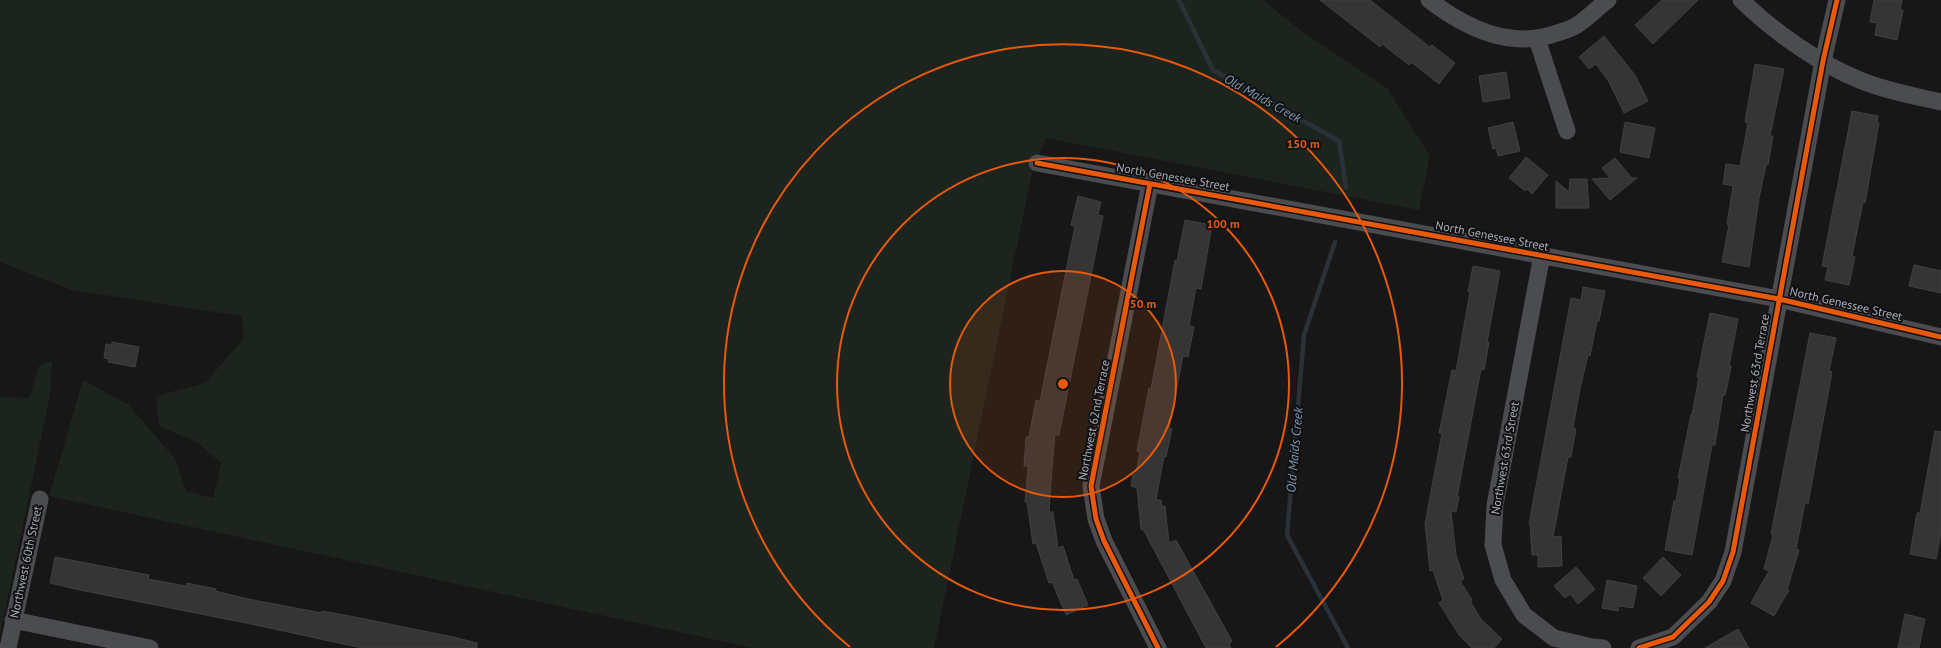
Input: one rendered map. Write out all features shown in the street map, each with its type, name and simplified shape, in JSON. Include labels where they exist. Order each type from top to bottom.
[{"type":"street","points":[[1429,0],[1450,16],[1490,34],[1510,40],[1537,39],[1576,26],[1608,0]]},
{"type":"street","points":[[1741,0],[1777,30],[1823,61],[1861,81],[1897,93],[1941,102]]},
{"type":"street","name":"Northwest 63rd Terrace","points":[[1675,643],[1709,602],[1720,586],[1728,569],[1733,552],[1823,61],[1837,0]]},
{"type":"street","points":[[1537,39],[1567,131]]},
{"type":"street","name":"North Genessee Street","points":[[1037,163],[1779,299],[1941,337]]},
{"type":"street","name":"Northwest 62nd Terrace","points":[[1150,184],[1091,486],[1096,519],[1104,542],[1158,648]]},
{"type":"street","name":"Northwest 63rd Street","points":[[1542,255],[1495,505],[1493,545],[1503,580],[1524,616],[1554,638],[1592,647],[1603,648]]},
{"type":"street","name":"Northwest 60th Street","points":[[8,648],[40,499]]},
{"type":"street","points":[[13,620],[150,648]]},
{"type":"street","points":[[1639,648],[1675,643]]},
{"type":"shaded area","points":[[0,0],[1263,0],[1304,33],[1387,88],[1430,156],[1419,210],[1046,138],[1032,173],[934,648],[753,648],[49,496],[83,380],[129,405],[176,460],[186,491],[213,498],[221,463],[198,443],[159,426],[156,396],[205,383],[244,338],[241,316],[72,290],[0,262]]},
{"type":"shaded area","points":[[52,361],[50,395],[0,635],[0,397],[29,398],[39,366]]},
{"type":"building","points":[[1320,0],[1370,0],[1430,47],[1432,45],[1455,63],[1439,84],[1411,62],[1409,65],[1382,44],[1380,47]]},
{"type":"building","points":[[1662,0],[1698,0],[1653,44],[1635,25]]},
{"type":"building","points":[[1874,0],[1902,0],[1900,10],[1903,10],[1897,40],[1875,35],[1877,23],[1870,22]]},
{"type":"building","points":[[1604,36],[1635,75],[1648,101],[1624,113],[1608,80],[1596,64],[1589,69],[1579,57]]},
{"type":"building","points":[[1755,64],[1784,69],[1770,136],[1773,136],[1768,165],[1766,165],[1759,198],[1749,267],[1722,262],[1729,225],[1727,224],[1733,186],[1723,184],[1726,164],[1740,166],[1748,123],[1745,122]]},
{"type":"building","points":[[1506,72],[1510,98],[1483,102],[1479,76]]},
{"type":"building","points":[[1852,111],[1878,116],[1877,123],[1879,123],[1865,203],[1863,202],[1852,256],[1855,257],[1849,285],[1825,280],[1828,267],[1822,266]]},
{"type":"building","points":[[1513,122],[1520,151],[1498,156],[1496,148],[1493,149],[1488,128]]},
{"type":"building","points":[[1625,122],[1655,128],[1649,158],[1620,152]]},
{"type":"building","points":[[1526,157],[1548,175],[1532,194],[1527,189],[1525,191],[1509,178]]},
{"type":"building","points":[[1615,158],[1632,178],[1637,178],[1610,200],[1592,179],[1610,178],[1602,168]]},
{"type":"building","points":[[1570,179],[1587,179],[1589,208],[1556,208],[1556,181],[1569,192]]},
{"type":"building","points":[[1078,196],[1101,202],[1098,215],[1103,216],[1059,435],[1055,435],[1049,512],[1053,512],[1058,548],[1063,546],[1074,580],[1077,579],[1088,605],[1066,615],[1052,582],[1049,583],[1036,543],[1033,544],[1027,502],[1025,502],[1028,466],[1024,466],[1026,437],[1029,437],[1036,400],[1040,401],[1075,226],[1071,225]]},
{"type":"building","points":[[1185,220],[1212,225],[1201,289],[1196,288],[1189,326],[1194,327],[1188,357],[1183,356],[1169,428],[1172,429],[1166,457],[1164,456],[1156,500],[1161,500],[1162,506],[1165,506],[1169,543],[1176,540],[1232,641],[1229,644],[1231,648],[1206,648],[1143,529],[1141,530],[1137,488],[1131,486],[1133,474],[1136,474],[1140,452],[1137,451],[1149,388],[1151,389],[1175,260],[1177,261]]},
{"type":"building","points":[[1914,265],[1941,271],[1941,293],[1909,286]]},
{"type":"building","points":[[1473,266],[1500,271],[1487,342],[1489,342],[1484,370],[1481,369],[1457,497],[1459,497],[1456,512],[1451,511],[1456,555],[1464,579],[1460,581],[1472,600],[1470,601],[1481,619],[1502,639],[1494,648],[1472,648],[1459,635],[1439,603],[1443,600],[1433,570],[1430,571],[1425,524],[1442,433],[1439,433],[1452,370],[1456,371]]},
{"type":"building","points":[[1583,287],[1605,291],[1599,321],[1597,321],[1590,356],[1588,355],[1580,389],[1573,428],[1576,429],[1571,457],[1568,457],[1553,537],[1561,536],[1562,566],[1538,567],[1538,555],[1532,555],[1529,524],[1571,298],[1581,300]]},
{"type":"building","points":[[1710,313],[1738,319],[1729,366],[1731,366],[1728,382],[1725,395],[1723,395],[1715,445],[1712,445],[1692,555],[1665,550],[1674,501],[1676,501],[1680,478],[1678,478],[1692,415],[1699,377],[1697,377]]},
{"type":"building","points":[[1810,333],[1836,338],[1829,371],[1832,372],[1808,504],[1805,503],[1796,549],[1799,550],[1787,590],[1789,590],[1774,616],[1751,603],[1769,571],[1764,569],[1773,535],[1771,534]]},
{"type":"building","points":[[112,342],[139,347],[135,367],[108,362],[109,359],[104,358],[106,344],[112,345]]},
{"type":"building","points":[[1935,431],[1941,432],[1941,533],[1936,559],[1910,554],[1917,513],[1920,513]]},
{"type":"building","points":[[55,557],[149,575],[148,579],[186,586],[187,583],[216,589],[215,591],[248,599],[322,613],[322,611],[355,617],[453,637],[477,643],[477,648],[362,648],[80,590],[50,583]]},
{"type":"building","points":[[1663,557],[1681,575],[1661,596],[1643,578]]},
{"type":"building","points":[[1576,567],[1595,589],[1578,604],[1570,594],[1565,598],[1554,586]]},
{"type":"building","points":[[1607,580],[1637,586],[1633,608],[1619,606],[1618,611],[1602,608]]},
{"type":"building","points":[[1905,614],[1925,619],[1919,648],[1898,648]]},
{"type":"building","points":[[1738,629],[1749,648],[1705,648]]},
{"type":"waterway","name":"Old Maids Creek","points":[[1179,0],[1213,70],[1339,141],[1346,187]]},
{"type":"waterway","name":"Old Maids Creek","points":[[1335,242],[1304,335],[1287,535],[1348,648]]},
{"type":"cycle path","points":[[1639,648],[1673,637],[1709,602],[1723,581],[1733,552],[1823,61],[1837,0]]},
{"type":"cycle path","points":[[1037,163],[1779,299],[1941,337]]},
{"type":"cycle path","points":[[1150,184],[1091,486],[1096,519],[1104,541],[1158,648]]}]
